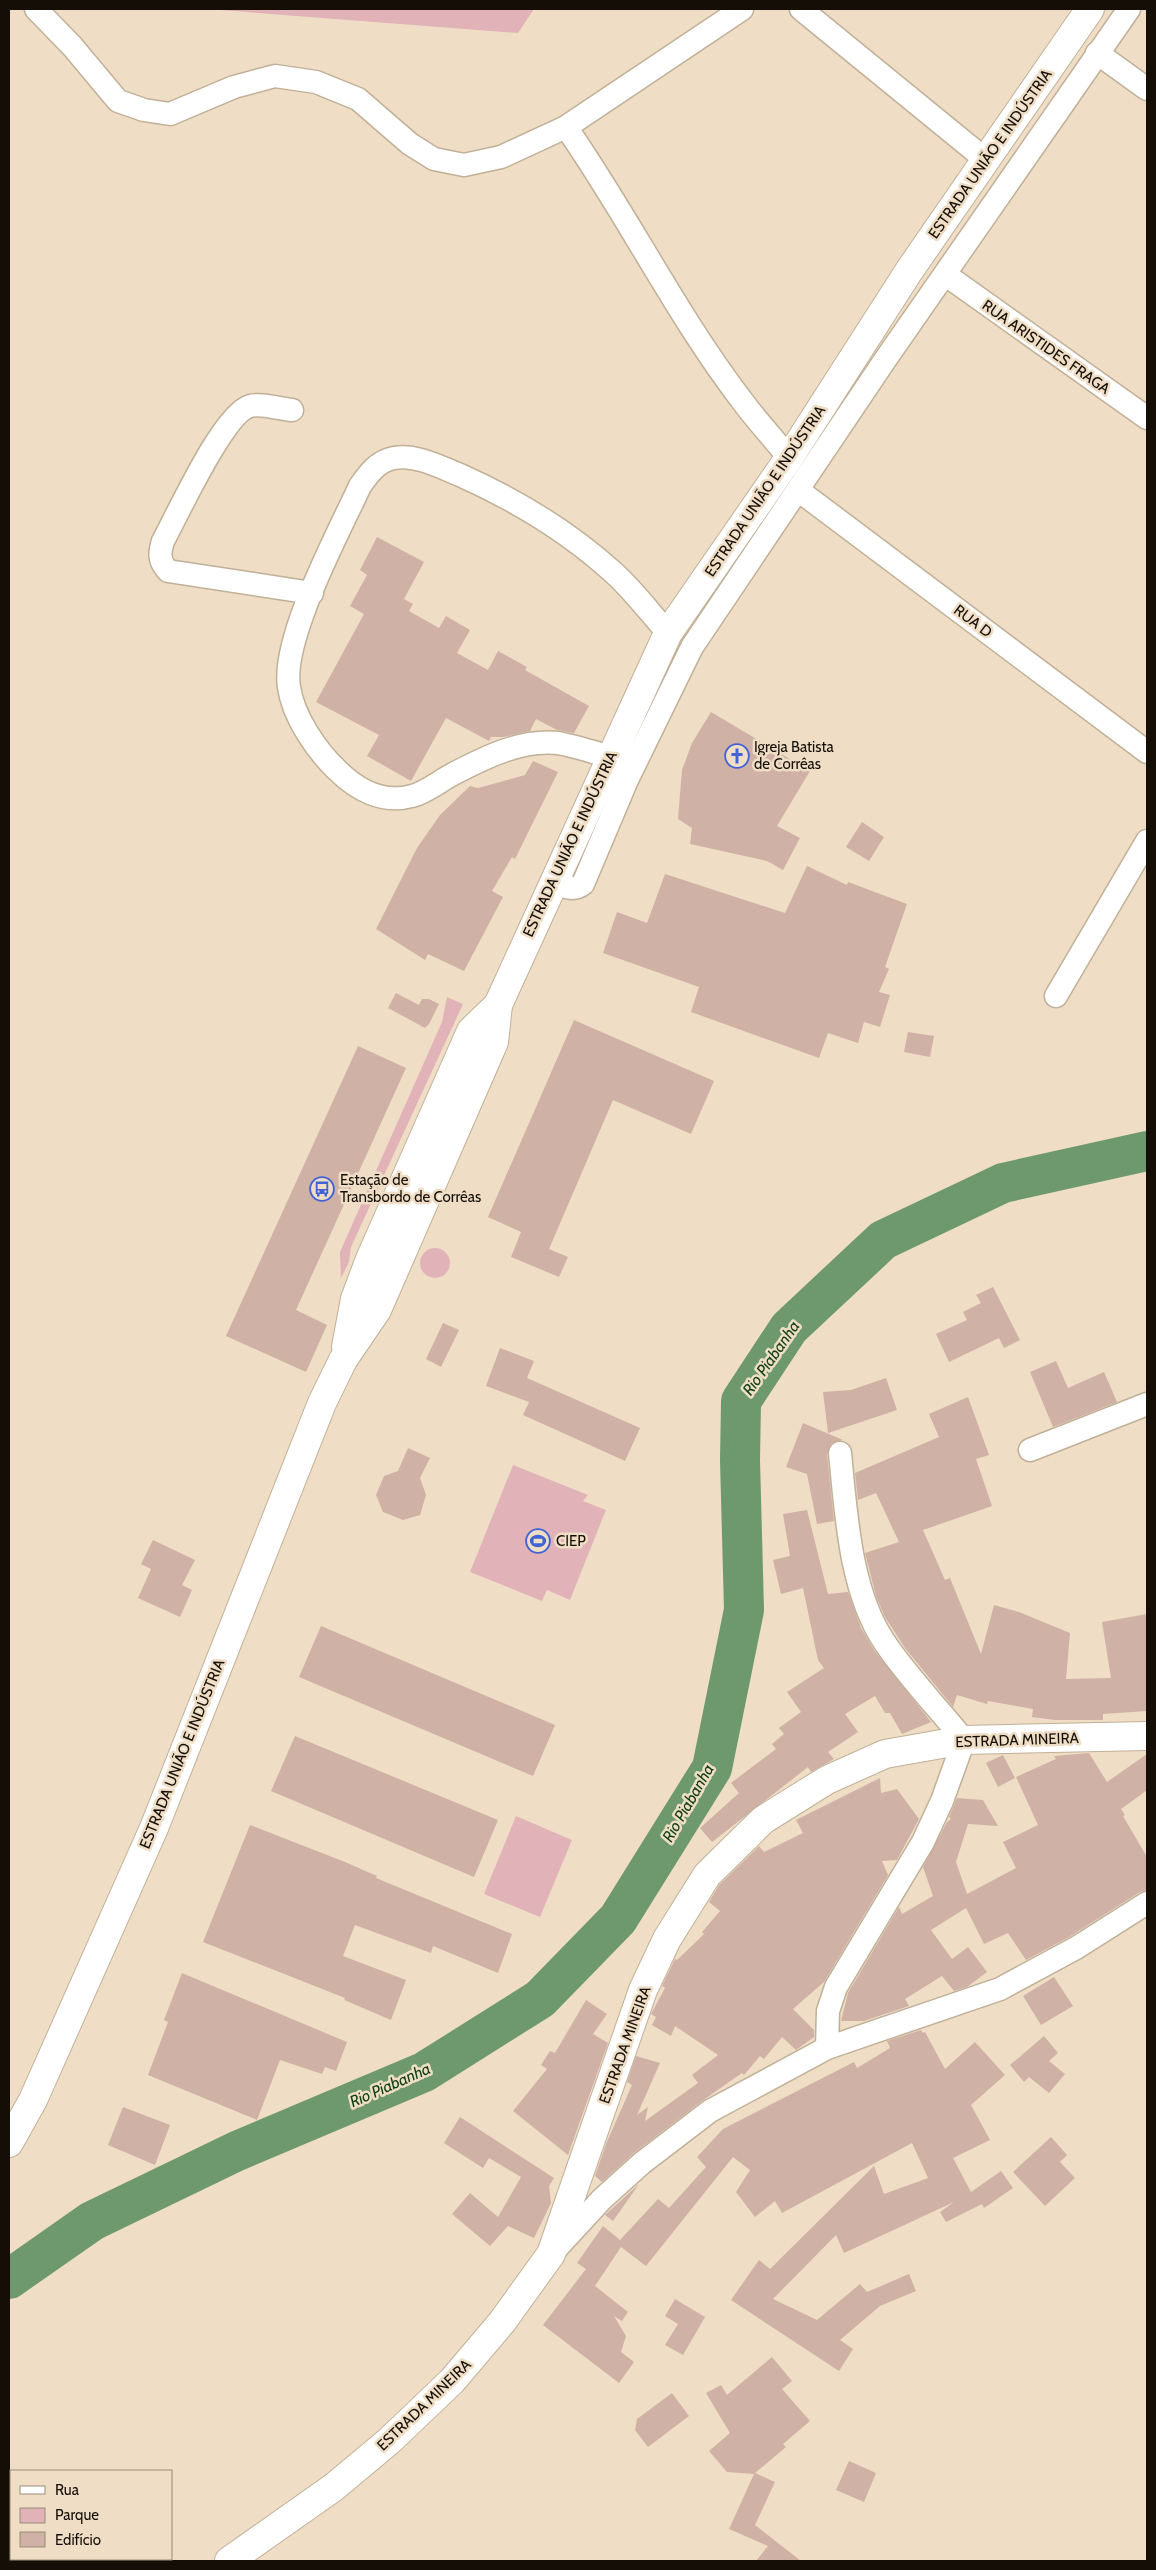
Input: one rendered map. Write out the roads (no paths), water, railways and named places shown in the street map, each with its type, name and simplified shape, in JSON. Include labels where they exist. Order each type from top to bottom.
[{"type":"main road","name":"ESTRADA UNIÃO E INDÚSTRIA","points":[[9,2143],[33,2100],[154,1828],[322,1403],[344,1360],[377,1310],[395,1270],[494,1042],[498,1005],[552,882],[668,633],[789,458],[909,271],[1090,9]]},
{"type":"main road","name":"ESTRADA MINEIRA","points":[[229,2561],[334,2487],[389,2440],[438,2394],[502,2322],[551,2254],[643,1990],[667,1938],[707,1875],[763,1820],[827,1780],[885,1754],[964,1740],[1147,1736]]},
{"type":"street","points":[[36,9],[72,46],[118,101],[144,110],[170,114],[234,87],[275,76],[316,82],[358,99],[410,144],[434,159],[464,165],[501,157],[566,127],[742,9]]},
{"type":"street","points":[[801,9],[986,160]]},
{"type":"street","points":[[552,882],[569,889],[578,888],[583,884],[627,780],[692,647],[1128,9]]},
{"type":"street","points":[[1097,53],[1147,89]]},
{"type":"street","points":[[566,127],[600,177],[712,357],[742,401],[789,458]]},
{"type":"street","points":[[946,217],[973,234]]},
{"type":"street","name":"RUA ARISTIDES FRAGA","points":[[909,271],[940,282],[1147,418]]},
{"type":"street","points":[[292,410],[250,406],[237,414],[217,440],[163,541],[160,552],[161,564],[168,571],[312,593]]},
{"type":"street","points":[[610,756],[558,743],[531,743],[503,751],[412,796],[384,798],[365,792],[347,780],[328,761],[302,721],[289,687],[289,658],[299,622],[360,486],[373,468],[394,458],[427,461],[486,487],[533,512],[582,547],[615,574],[668,633]]},
{"type":"street","name":"RUA D","points":[[798,490],[1147,752]]},
{"type":"street","points":[[1056,996],[1147,841]]},
{"type":"street","points":[[1030,1450],[1147,1404]]},
{"type":"street","points":[[828,2048],[828,2011],[836,1987],[924,1842],[942,1802],[964,1740],[884,1642],[862,1595],[853,1556],[840,1453]]},
{"type":"street","points":[[551,2254],[602,2199],[642,2163],[710,2111],[828,2048],[1000,1989],[1076,1948],[1147,1903]]},
{"type":"waterway","name":"Rio Piabanha","points":[[9,2279],[92,2221],[237,2151],[424,2072],[540,1999],[618,1919],[712,1768],[744,1610],[740,1460],[741,1401],[789,1328],[883,1240],[1003,1183],[1147,1151]]},
{"type":"place","name":"Igreja Batista de Corrêas","points":[[737,756]]},
{"type":"place","name":"Estação de Transbordo de Corrêas","points":[[322,1189]]},
{"type":"place","name":"CIEP","points":[[538,1541]]}]
